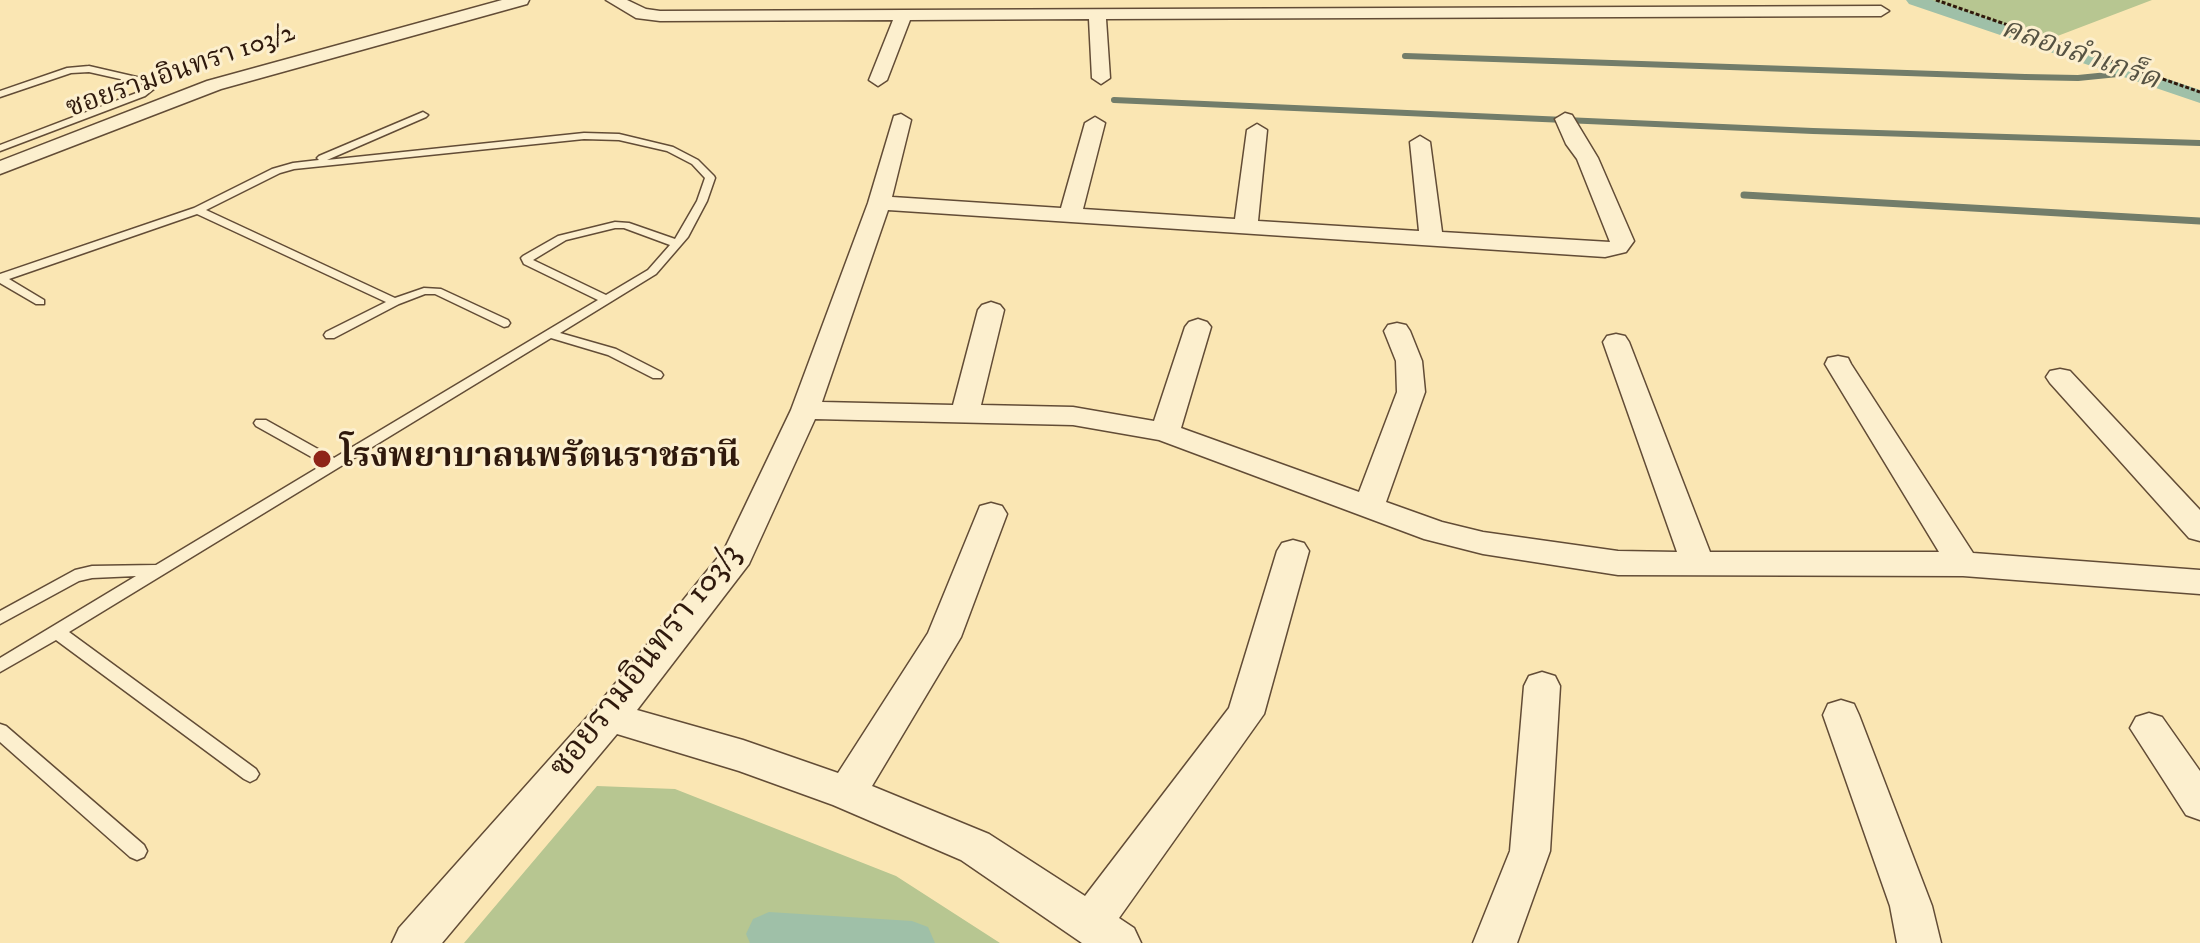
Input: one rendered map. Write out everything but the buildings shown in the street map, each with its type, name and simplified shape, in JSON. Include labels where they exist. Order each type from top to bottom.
[{"type":"street","name":"ซอยรามอินทรา 103/2","points":[[0,168],[239,77],[521,0]]},
{"type":"street","points":[[614,0],[648,15],[1881,11]]},
{"type":"street","points":[[878,80],[904,14]]},
{"type":"street","points":[[1097,14],[1101,78]]},
{"type":"street","points":[[879,203],[1605,250],[1618,247],[1622,241],[1587,158],[1576,144],[1565,119]]},
{"type":"street","name":"ซอยรามอินทรา 103/3","points":[[414,943],[610,717],[738,556],[805,410],[879,203],[901,120]]},
{"type":"street","points":[[1070,215],[1095,123]]},
{"type":"street","points":[[1246,225],[1257,130]]},
{"type":"street","points":[[1420,142],[1431,238]]},
{"type":"street","points":[[964,415],[991,310]]},
{"type":"street","points":[[1165,432],[1198,327]]},
{"type":"street","points":[[1369,507],[1411,392],[1409,361],[1397,331]]},
{"type":"street","points":[[1616,342],[1698,564]]},
{"type":"street","points":[[1838,364],[1963,564]]},
{"type":"street","points":[[2060,377],[2200,530]]},
{"type":"street","points":[[805,410],[1073,416],[1165,432],[1435,531],[1483,543],[1618,563],[1963,564],[2200,582]]},
{"type":"street","points":[[847,793],[944,637],[991,514]]},
{"type":"street","points":[[610,717],[743,756],[847,793],[975,847],[1105,932],[1246,714],[1293,551]]},
{"type":"street","points":[[1495,943],[1530,851],[1542,686]]},
{"type":"street","points":[[1841,715],[1911,906],[1919,943]]},
{"type":"street","points":[[2149,728],[2200,803]]},
{"type":"lane","points":[[0,94],[70,70],[89,69],[151,83],[151,88],[142,94],[0,148]]},
{"type":"lane","points":[[307,165],[423,115]]},
{"type":"lane","points":[[0,666],[652,272],[677,244],[702,201],[710,178],[705,169],[683,155],[637,140],[584,136],[307,165],[276,171],[198,210],[0,278],[40,302]]},
{"type":"lane","points":[[198,210],[395,302]]},
{"type":"lane","points":[[606,299],[527,258],[562,238],[615,225],[625,225],[677,244]]},
{"type":"lane","points":[[330,335],[424,291],[437,291],[504,323]]},
{"type":"lane","points":[[549,334],[612,352],[657,375]]},
{"type":"lane","points":[[261,423],[335,464]]},
{"type":"lane","points":[[0,618],[75,576],[88,572],[162,570]]},
{"type":"lane","points":[[57,632],[250,774]]},
{"type":"lane","points":[[0,731],[137,851]]},
{"type":"path","points":[[1936,0],[2200,92]]},
{"type":"green space","points":[[1928,0],[2152,0],[2047,40]]},
{"type":"green space","points":[[597,786],[675,789],[896,876],[1000,943],[464,943]]},
{"type":"waterway","name":"คลองลำเกร็ด","points":[[1915,0],[2200,97]]},
{"type":"waterway","points":[[1405,56],[2025,77],[2078,78],[2128,73]]},
{"type":"waterway","points":[[1114,100],[1813,131],[2200,143]]},
{"type":"waterway","points":[[1744,195],[2200,221]]},
{"type":"waterway","points":[[769,934],[912,943]]},
{"type":"place","name":"โรงพยาบาลนพรัตนราชธานี","points":[[322,459]]}]
